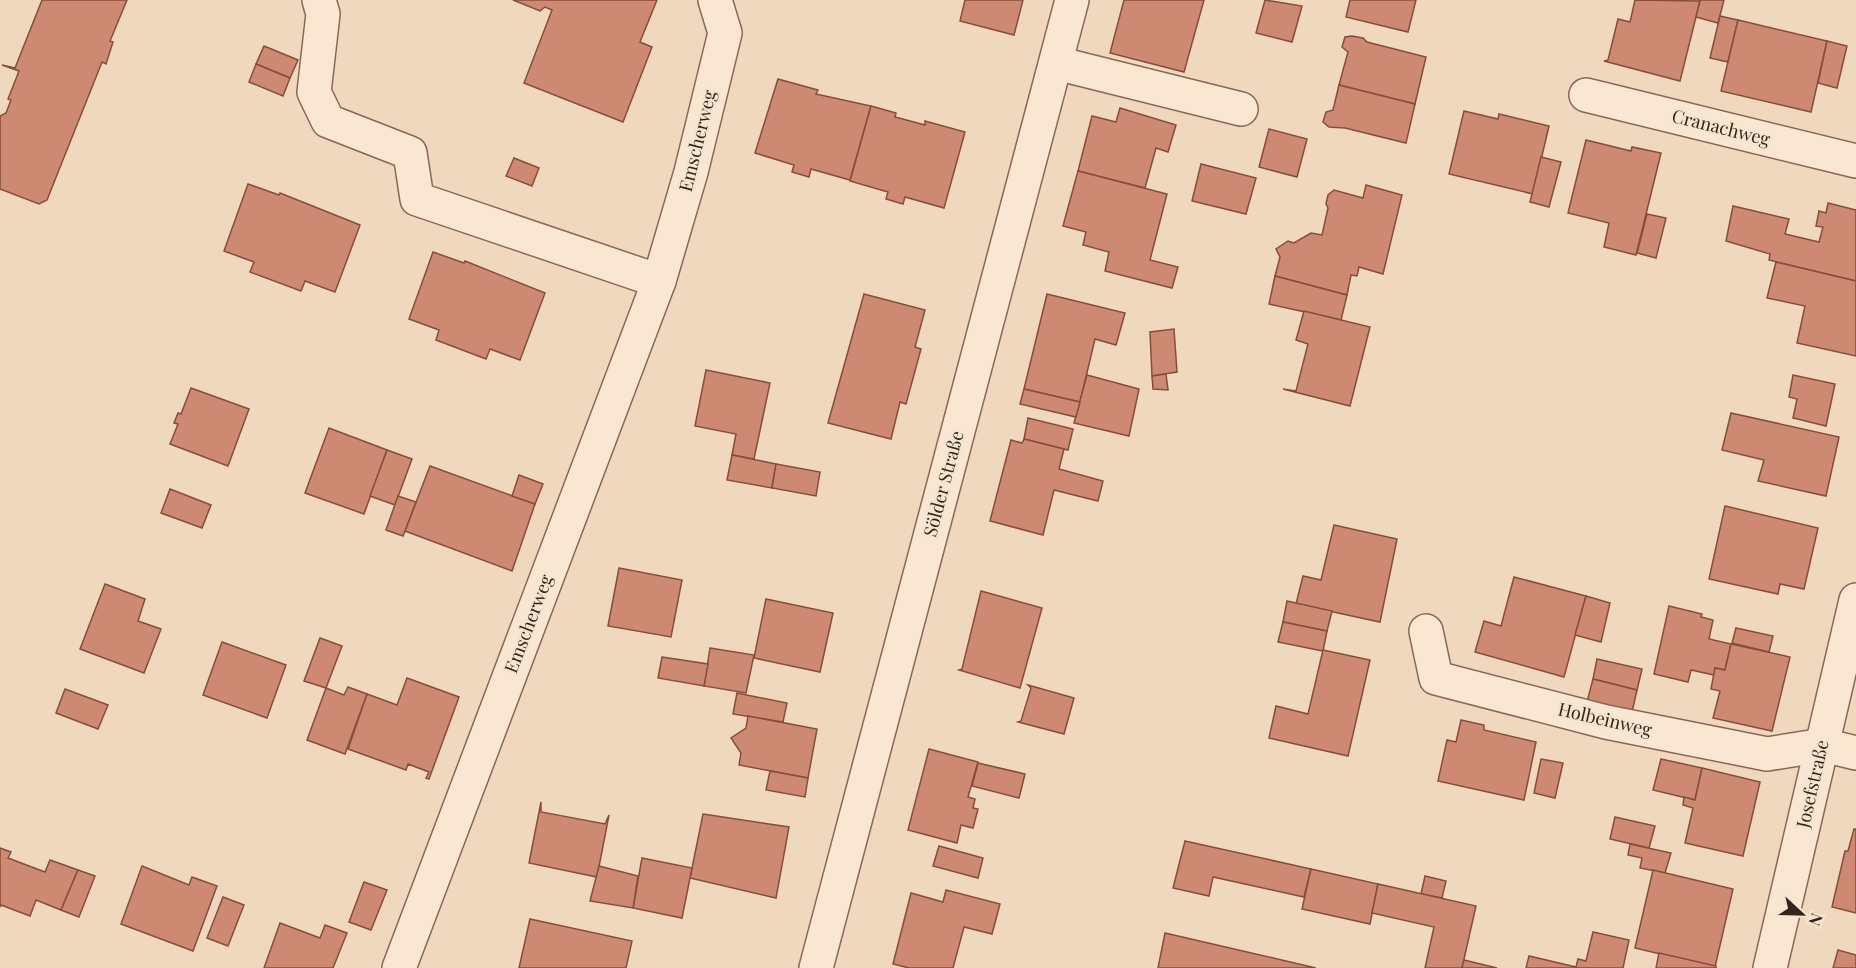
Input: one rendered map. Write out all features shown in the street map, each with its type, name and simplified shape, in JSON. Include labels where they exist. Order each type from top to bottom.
[{"type":"street","points":[[319,0],[324,14],[314,92],[323,111],[328,121],[410,153],[417,199],[659,281]]},
{"type":"street","name":"Emscherweg","points":[[399,968],[659,281],[691,172],[725,33],[715,0]]},
{"type":"street","name":"Sölder Straße","points":[[816,968],[1072,0]]},
{"type":"street","points":[[1056,63],[1241,109]]},
{"type":"street","name":"Cranachweg","points":[[1586,94],[1856,161]]},
{"type":"street","name":"Josefstraße","points":[[1770,968],[1856,600]]},
{"type":"street","name":"Holbeinweg","points":[[1426,631],[1436,678],[1606,722],[1767,754],[1823,745]]},
{"type":"street","points":[[1823,745],[1856,753]]},
{"type":"building","points":[[42,0],[127,0],[110,41],[113,42],[106,64],[102,62],[47,200],[39,204],[0,189],[0,116],[6,113],[11,100],[8,99],[19,71],[2,65],[15,68]]},
{"type":"building","points":[[513,0],[657,0],[640,42],[652,47],[623,122],[524,83],[552,10],[545,7],[540,11]]},
{"type":"building","points":[[965,0],[1023,0],[1014,35],[960,21]]},
{"type":"building","points":[[1124,0],[1204,0],[1184,72],[1110,53]]},
{"type":"building","points":[[1265,0],[1302,6],[1292,42],[1256,33]]},
{"type":"building","points":[[1350,0],[1416,0],[1408,32],[1346,17]]},
{"type":"building","points":[[1635,0],[1700,1],[1680,81],[1604,61],[1608,60],[1618,19],[1630,22]]},
{"type":"building","points":[[1698,0],[1724,0],[1718,23],[1696,17],[1700,1]]},
{"type":"building","points":[[1720,16],[1738,20],[1728,62],[1710,58]]},
{"type":"building","points":[[1738,20],[1827,41],[1811,112],[1721,91]]},
{"type":"building","points":[[1352,36],[1426,57],[1415,104],[1339,85],[1348,52],[1342,47],[1345,37]]},
{"type":"building","points":[[1827,41],[1847,46],[1837,88],[1818,83]]},
{"type":"building","points":[[264,46],[298,60],[290,78],[256,64]]},
{"type":"building","points":[[256,64],[290,78],[283,96],[249,82]]},
{"type":"building","points":[[778,79],[818,90],[816,94],[871,106],[850,180],[811,169],[809,177],[792,172],[794,165],[755,153]]},
{"type":"building","points":[[1339,85],[1415,104],[1406,143],[1345,128],[1329,127],[1323,122],[1326,112],[1333,110]]},
{"type":"building","points":[[871,106],[896,113],[895,117],[925,125],[925,121],[965,132],[944,208],[905,197],[903,204],[886,199],[888,192],[850,181]]},
{"type":"building","points":[[1120,108],[1176,125],[1168,152],[1156,148],[1145,188],[1078,171],[1092,116],[1116,122]]},
{"type":"building","points":[[1464,111],[1498,119],[1499,114],[1549,126],[1533,194],[1449,174]]},
{"type":"building","points":[[1269,129],[1307,139],[1297,177],[1259,167]]},
{"type":"building","points":[[1586,140],[1631,151],[1632,147],[1661,153],[1636,255],[1604,247],[1609,223],[1568,213]]},
{"type":"building","points":[[1541,157],[1561,162],[1549,207],[1530,202]]},
{"type":"building","points":[[514,158],[539,168],[532,186],[506,176]]},
{"type":"building","points":[[1201,164],[1256,178],[1246,214],[1192,201]]},
{"type":"building","points":[[1078,171],[1167,194],[1150,260],[1178,267],[1172,288],[1105,271],[1109,252],[1083,245],[1086,232],[1063,226]]},
{"type":"building","points":[[248,184],[279,195],[280,193],[360,225],[335,292],[305,281],[301,291],[250,272],[254,262],[224,251]]},
{"type":"building","points":[[1366,185],[1402,195],[1383,274],[1359,267],[1357,276],[1351,275],[1347,295],[1275,276],[1280,257],[1276,249],[1288,241],[1294,243],[1311,233],[1322,235],[1328,208],[1326,204],[1328,195],[1334,190],[1363,198]]},
{"type":"building","points":[[1828,203],[1856,210],[1856,281],[1769,260],[1770,254],[1726,241],[1733,206],[1789,219],[1785,234],[1819,242],[1823,227],[1816,226],[1819,211],[1826,213]]},
{"type":"building","points":[[1647,214],[1666,218],[1656,258],[1637,253]]},
{"type":"building","points":[[433,252],[464,263],[465,261],[545,293],[520,360],[490,349],[486,359],[436,340],[439,330],[409,319]]},
{"type":"building","points":[[1776,262],[1856,281],[1856,356],[1797,343],[1805,306],[1767,298]]},
{"type":"building","points":[[1275,276],[1347,295],[1341,320],[1269,304]]},
{"type":"building","points":[[864,294],[925,310],[915,347],[921,349],[906,404],[900,402],[891,439],[828,423]]},
{"type":"building","points":[[1047,294],[1125,313],[1116,345],[1095,339],[1080,402],[1024,389]]},
{"type":"building","points":[[1304,311],[1370,327],[1350,406],[1283,389],[1296,391],[1308,344],[1296,340]]},
{"type":"building","points":[[1174,329],[1177,372],[1152,376],[1150,332]]},
{"type":"building","points":[[706,370],[770,383],[754,459],[732,455],[736,434],[695,426]]},
{"type":"building","points":[[1166,374],[1168,390],[1153,389],[1152,376]]},
{"type":"building","points":[[1087,375],[1139,389],[1129,436],[1074,423]]},
{"type":"building","points":[[1793,375],[1835,384],[1826,426],[1793,418],[1797,399],[1789,397]]},
{"type":"building","points":[[191,388],[249,409],[228,466],[170,444],[178,424],[174,423],[178,413],[181,414]]},
{"type":"building","points":[[1024,389],[1080,402],[1076,417],[1020,404]]},
{"type":"building","points":[[1731,413],[1839,437],[1826,496],[1758,481],[1764,460],[1722,450]]},
{"type":"building","points":[[1028,418],[1073,429],[1068,450],[1024,439]]},
{"type":"building","points":[[329,428],[387,450],[364,514],[305,493]]},
{"type":"building","points":[[1024,439],[1064,449],[1059,469],[1103,481],[1098,501],[1054,490],[1043,535],[990,521],[1011,440],[1022,443]]},
{"type":"building","points":[[387,450],[412,459],[395,505],[370,496]]},
{"type":"building","points":[[732,455],[776,464],[772,488],[727,480]]},
{"type":"building","points":[[776,464],[820,472],[816,496],[772,488]]},
{"type":"building","points":[[430,466],[535,504],[512,571],[405,531]]},
{"type":"building","points":[[519,475],[543,484],[535,504],[512,496]]},
{"type":"building","points":[[170,489],[211,505],[202,528],[161,513]]},
{"type":"building","points":[[398,496],[416,502],[403,536],[386,530]]},
{"type":"building","points":[[1725,506],[1818,528],[1804,589],[1780,584],[1778,594],[1709,579]]},
{"type":"building","points":[[1334,525],[1397,539],[1380,622],[1296,604],[1303,576],[1321,580]]},
{"type":"building","points":[[619,568],[682,580],[671,637],[608,626]]},
{"type":"building","points":[[1514,577],[1586,596],[1564,677],[1475,652],[1484,621],[1501,626]]},
{"type":"building","points":[[105,584],[145,599],[138,621],[161,629],[144,673],[80,649]]},
{"type":"building","points":[[981,591],[1042,608],[1020,688],[959,670],[962,669]]},
{"type":"building","points":[[1586,596],[1610,603],[1601,642],[1575,635]]},
{"type":"building","points":[[766,599],[833,613],[820,672],[754,658]]},
{"type":"building","points":[[1287,601],[1332,611],[1327,631],[1283,622]]},
{"type":"building","points":[[1669,606],[1702,614],[1701,617],[1713,620],[1709,639],[1731,644],[1725,670],[1715,668],[1714,675],[1691,670],[1688,682],[1654,674]]},
{"type":"building","points":[[1283,622],[1327,631],[1323,651],[1278,642]]},
{"type":"building","points":[[1736,628],[1773,636],[1769,652],[1732,643]]},
{"type":"building","points":[[320,638],[342,646],[326,688],[304,681]]},
{"type":"building","points":[[222,642],[286,665],[267,718],[203,695]]},
{"type":"building","points":[[1731,644],[1790,657],[1772,731],[1713,718],[1720,691],[1711,689],[1715,668],[1725,670]]},
{"type":"building","points":[[710,648],[754,655],[746,693],[704,686]]},
{"type":"building","points":[[1323,650],[1370,660],[1348,756],[1269,738],[1276,706],[1308,714]]},
{"type":"building","points":[[662,657],[708,664],[704,686],[658,678]]},
{"type":"building","points":[[1597,659],[1642,669],[1637,690],[1593,679]]},
{"type":"building","points":[[407,678],[459,697],[429,779],[426,778],[429,772],[408,764],[406,770],[348,749],[367,694],[397,705]]},
{"type":"building","points":[[1593,679],[1637,690],[1632,712],[1587,702]]},
{"type":"building","points":[[1028,685],[1074,698],[1064,734],[1018,722],[1021,721],[1031,688]]},
{"type":"building","points":[[348,687],[367,694],[345,754],[307,740],[326,688],[344,695]]},
{"type":"building","points":[[65,689],[108,705],[98,729],[56,713]]},
{"type":"building","points":[[737,693],[787,703],[783,722],[733,714]]},
{"type":"building","points":[[748,716],[817,729],[808,778],[739,765],[741,753],[731,738],[746,728]]},
{"type":"building","points":[[1461,720],[1484,725],[1484,730],[1536,742],[1524,800],[1438,781],[1447,740],[1456,742]]},
{"type":"building","points":[[929,749],[978,762],[968,797],[975,799],[973,808],[978,809],[973,828],[961,825],[957,843],[908,830]]},
{"type":"building","points":[[1541,759],[1563,763],[1555,798],[1534,793]]},
{"type":"building","points":[[1661,759],[1702,768],[1695,800],[1653,790]]},
{"type":"building","points":[[978,763],[1025,774],[1019,798],[972,786]]},
{"type":"building","points":[[1702,768],[1760,782],[1743,856],[1685,843],[1693,808],[1683,805],[1684,797],[1695,800]]},
{"type":"building","points":[[770,771],[808,778],[805,797],[766,790]]},
{"type":"building","points":[[541,802],[541,812],[605,824],[609,815],[597,877],[529,863]]},
{"type":"building","points":[[703,814],[789,827],[776,898],[690,878]]},
{"type":"building","points":[[1615,817],[1655,826],[1649,848],[1610,839]]},
{"type":"building","points":[[1854,829],[1856,829],[1856,913],[1832,907],[1845,851],[1848,851]]},
{"type":"building","points":[[1185,841],[1311,869],[1304,897],[1213,877],[1209,896],[1173,888]]},
{"type":"building","points":[[1630,844],[1671,853],[1665,873],[1640,868],[1642,858],[1628,855]]},
{"type":"building","points":[[939,846],[983,858],[978,878],[933,866]]},
{"type":"building","points":[[0,848],[11,852],[8,858],[45,872],[50,860],[78,870],[61,910],[36,900],[30,916],[1,905],[0,907]]},
{"type":"building","points":[[642,858],[692,868],[682,918],[633,908]]},
{"type":"building","points":[[142,866],[189,885],[192,877],[217,886],[193,951],[121,924]]},
{"type":"building","points":[[599,866],[638,876],[633,908],[590,901]]},
{"type":"building","points":[[1311,869],[1378,884],[1370,924],[1302,909]]},
{"type":"building","points":[[78,870],[95,876],[79,917],[61,910]]},
{"type":"building","points":[[1653,870],[1733,889],[1715,967],[1635,948]]},
{"type":"building","points":[[1425,876],[1446,881],[1442,898],[1421,894]]},
{"type":"building","points":[[364,882],[387,890],[371,930],[349,922]]},
{"type":"building","points":[[1378,884],[1476,906],[1462,968],[1425,968],[1434,927],[1372,913]]},
{"type":"building","points":[[946,890],[1000,904],[992,934],[964,927],[953,968],[909,968],[893,964],[911,893],[943,902]]},
{"type":"building","points":[[223,897],[244,905],[228,946],[207,938]]},
{"type":"building","points":[[530,919],[632,941],[626,968],[519,968]]},
{"type":"building","points":[[280,923],[320,938],[325,925],[347,933],[333,968],[264,968]]},
{"type":"building","points":[[1593,932],[1629,940],[1623,968],[1526,968],[1529,956],[1576,967],[1578,959],[1586,961]]},
{"type":"building","points":[[1165,933],[1316,968],[1158,968]]},
{"type":"building","points":[[1838,950],[1856,955],[1856,968],[1833,968]]},
{"type":"building","points":[[1659,953],[1716,966],[1716,968],[1656,968]]},
{"type":"building","points":[[1464,960],[1497,968],[1462,968]]}]
